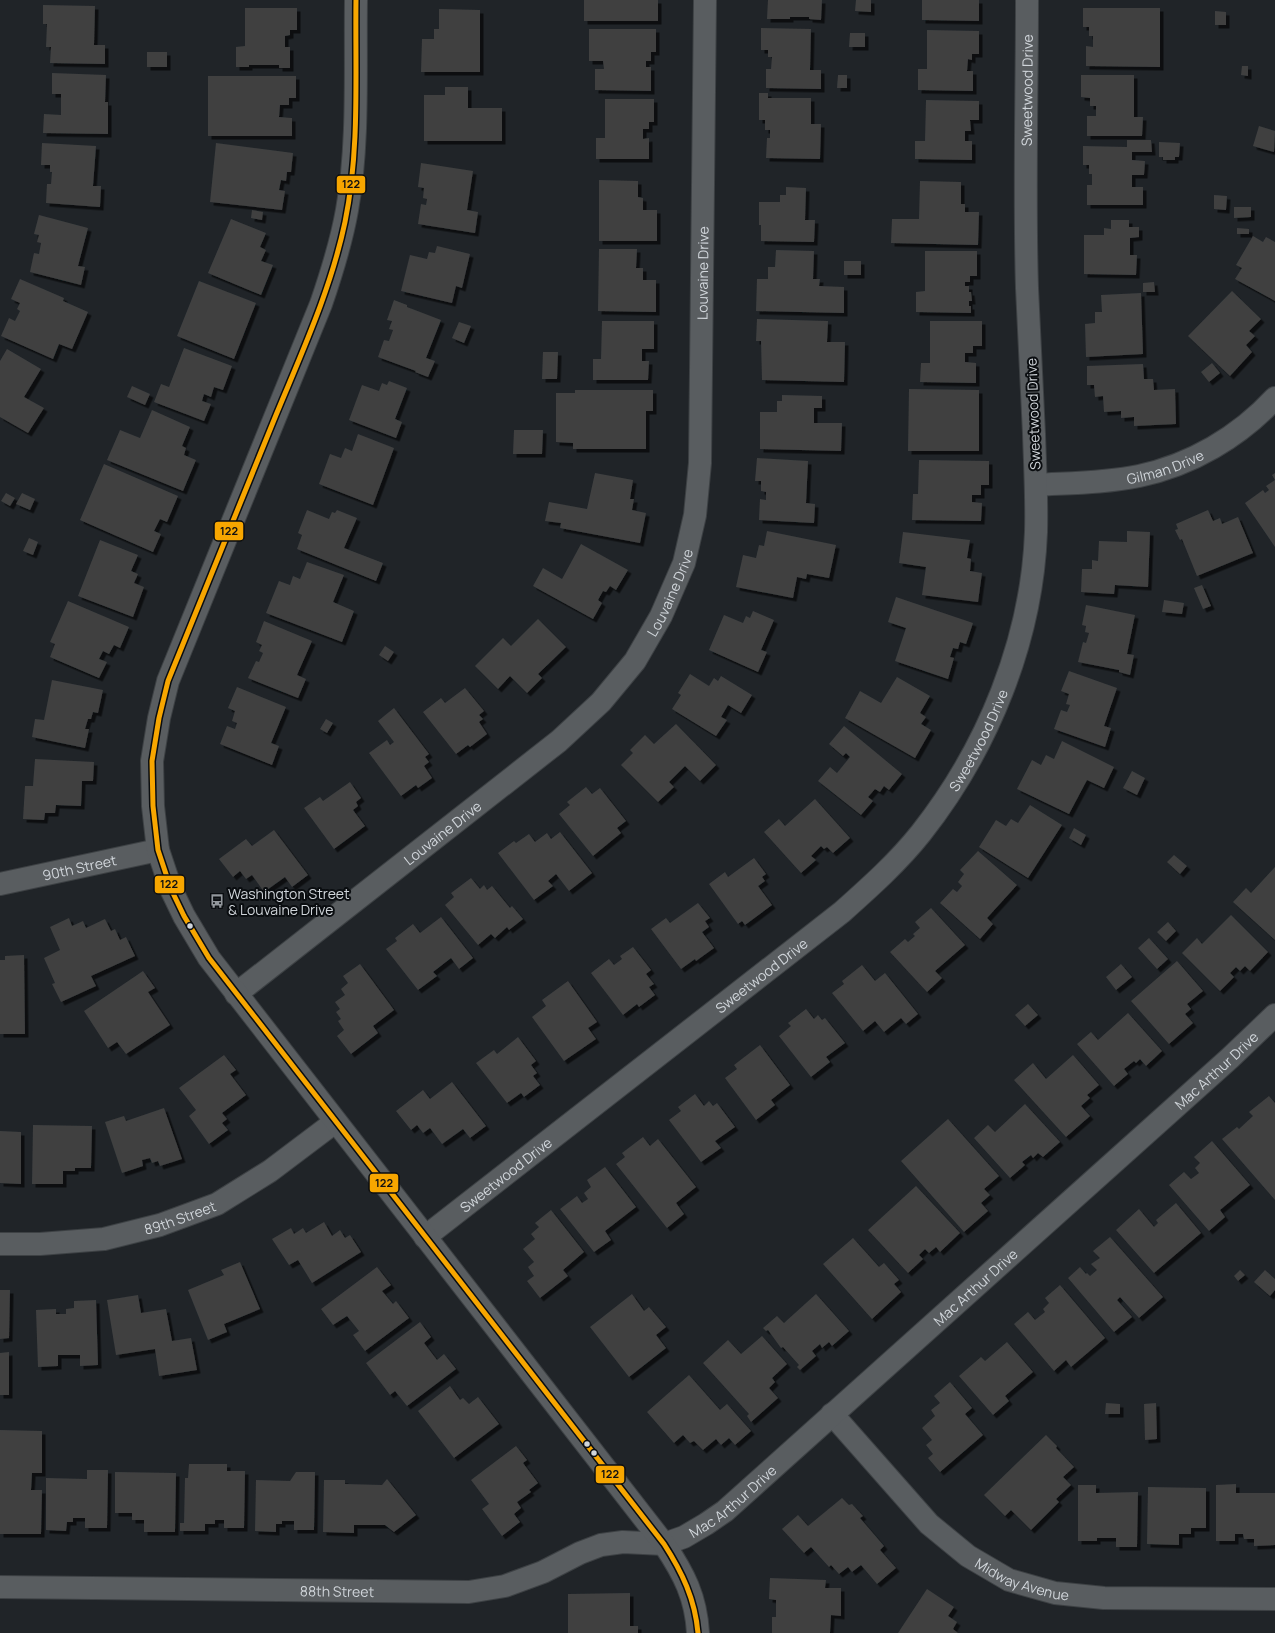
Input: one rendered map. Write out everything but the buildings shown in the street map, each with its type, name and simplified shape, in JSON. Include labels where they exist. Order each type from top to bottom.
[{"type":"street","points":[[356,0],[354,151],[347,209],[337,257],[321,304],[168,681],[158,718],[152,762],[153,806],[158,850],[171,889],[188,926],[209,958],[664,1544],[680,1568],[690,1590],[697,1614],[698,1633]]},
{"type":"street","name":"Louvaine Drive","points":[[236,994],[560,741],[601,702],[635,661],[661,616],[684,563],[695,515],[700,463],[705,0]]},
{"type":"street","name":"Sweetwood Drive","points":[[425,1237],[842,912],[883,875],[921,833],[956,784],[984,734],[1006,679],[1022,627],[1031,578],[1036,533],[1036,485],[1026,215],[1028,0]]},
{"type":"street","name":"Gilman Drive","points":[[1036,485],[1093,482],[1139,476],[1179,464],[1220,444],[1259,416],[1275,398]]},
{"type":"street","name":"90th Street","points":[[0,884],[158,850]]},
{"type":"street","name":"Mac Arthur Drive","points":[[664,1544],[684,1536],[706,1524],[725,1511],[1230,1058],[1275,1015]]},
{"type":"street","name":"89th Street","points":[[0,1244],[40,1244],[104,1239],[160,1225],[217,1204],[270,1171],[335,1122]]},
{"type":"street","name":"Midway Avenue","points":[[832,1414],[929,1524],[968,1556],[1009,1580],[1055,1593],[1104,1598],[1275,1599]]},
{"type":"street","name":"88th Street","points":[[0,1587],[469,1592],[505,1586],[543,1572],[580,1553],[601,1545],[623,1542],[664,1544]]},
{"type":"transit line","name":"122","points":[[356,0],[355,139],[350,195],[345,222],[332,272],[306,344],[168,681],[159,718],[152,761],[153,806],[158,850],[171,889],[184,916],[209,958],[664,1544],[687,1586],[694,1609],[698,1633]]},
{"type":"place","name":"Washington Street & Louvaine Drive","points":[[217,901]]}]
